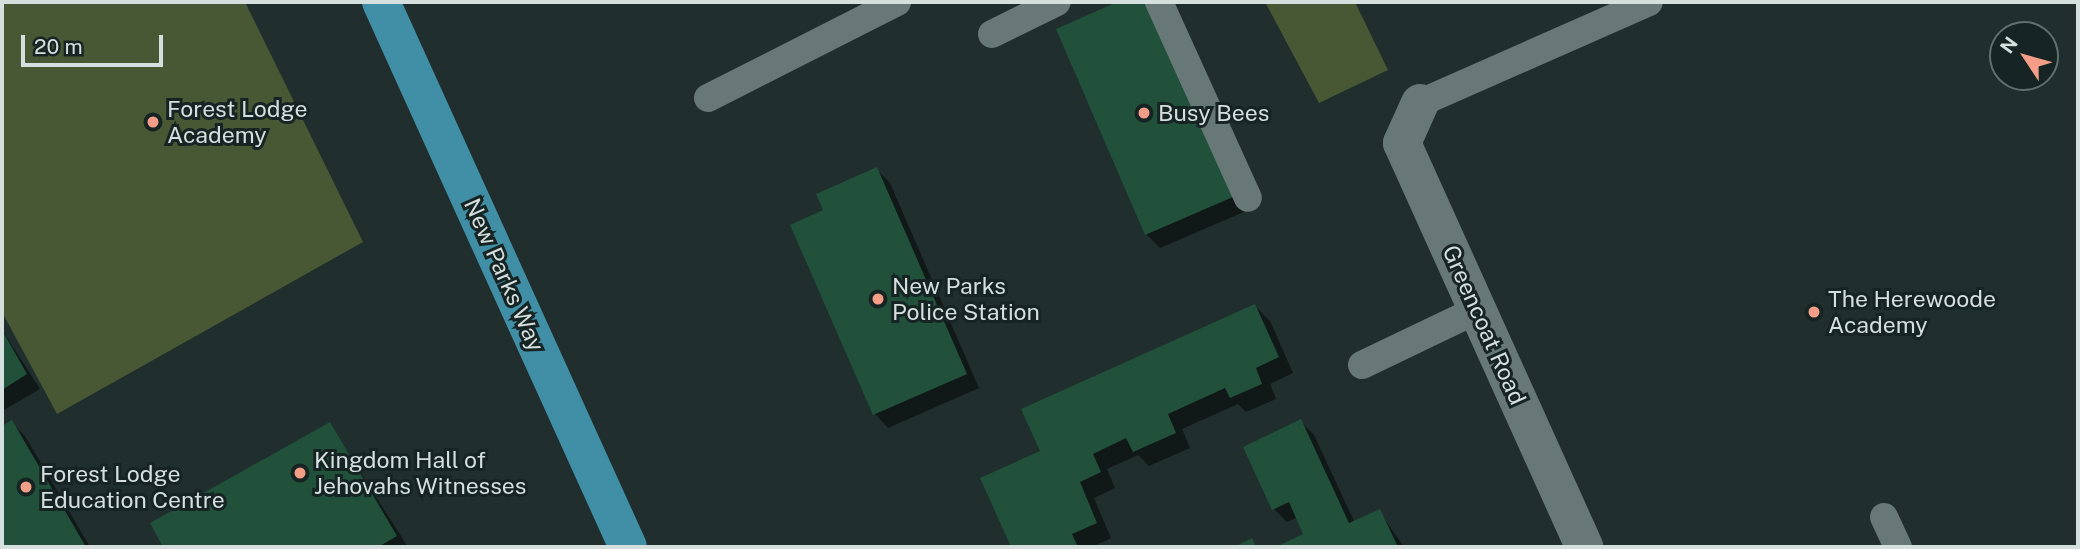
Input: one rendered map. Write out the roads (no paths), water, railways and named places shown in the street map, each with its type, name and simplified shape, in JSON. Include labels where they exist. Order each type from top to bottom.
[{"type":"highway","name":"New Parks Way","points":[[381,2],[628,547]]},
{"type":"street","name":"Greencoat Road","points":[[1420,103],[1402,143],[1584,547]]},
{"type":"lane","points":[[708,98],[897,2]]},
{"type":"lane","points":[[992,34],[1057,2]]},
{"type":"lane","points":[[1159,2],[1248,198]]},
{"type":"lane","points":[[1420,103],[1648,2]]},
{"type":"lane","points":[[1362,365],[1477,310]]},
{"type":"lane","points":[[1884,517],[1898,547]]},
{"type":"place","name":"Busy Bees","points":[[1144,113]]},
{"type":"place","name":"Forest Lodge Academy","points":[[153,122]]},
{"type":"place","name":"New Parks Police Station","points":[[878,299]]},
{"type":"place","name":"The Herewoode Academy","points":[[1814,312]]},
{"type":"place","name":"Kingdom Hall of Jehovahs Witnesses","points":[[300,473]]},
{"type":"place","name":"Forest Lodge Education Centre","points":[[26,487]]}]
